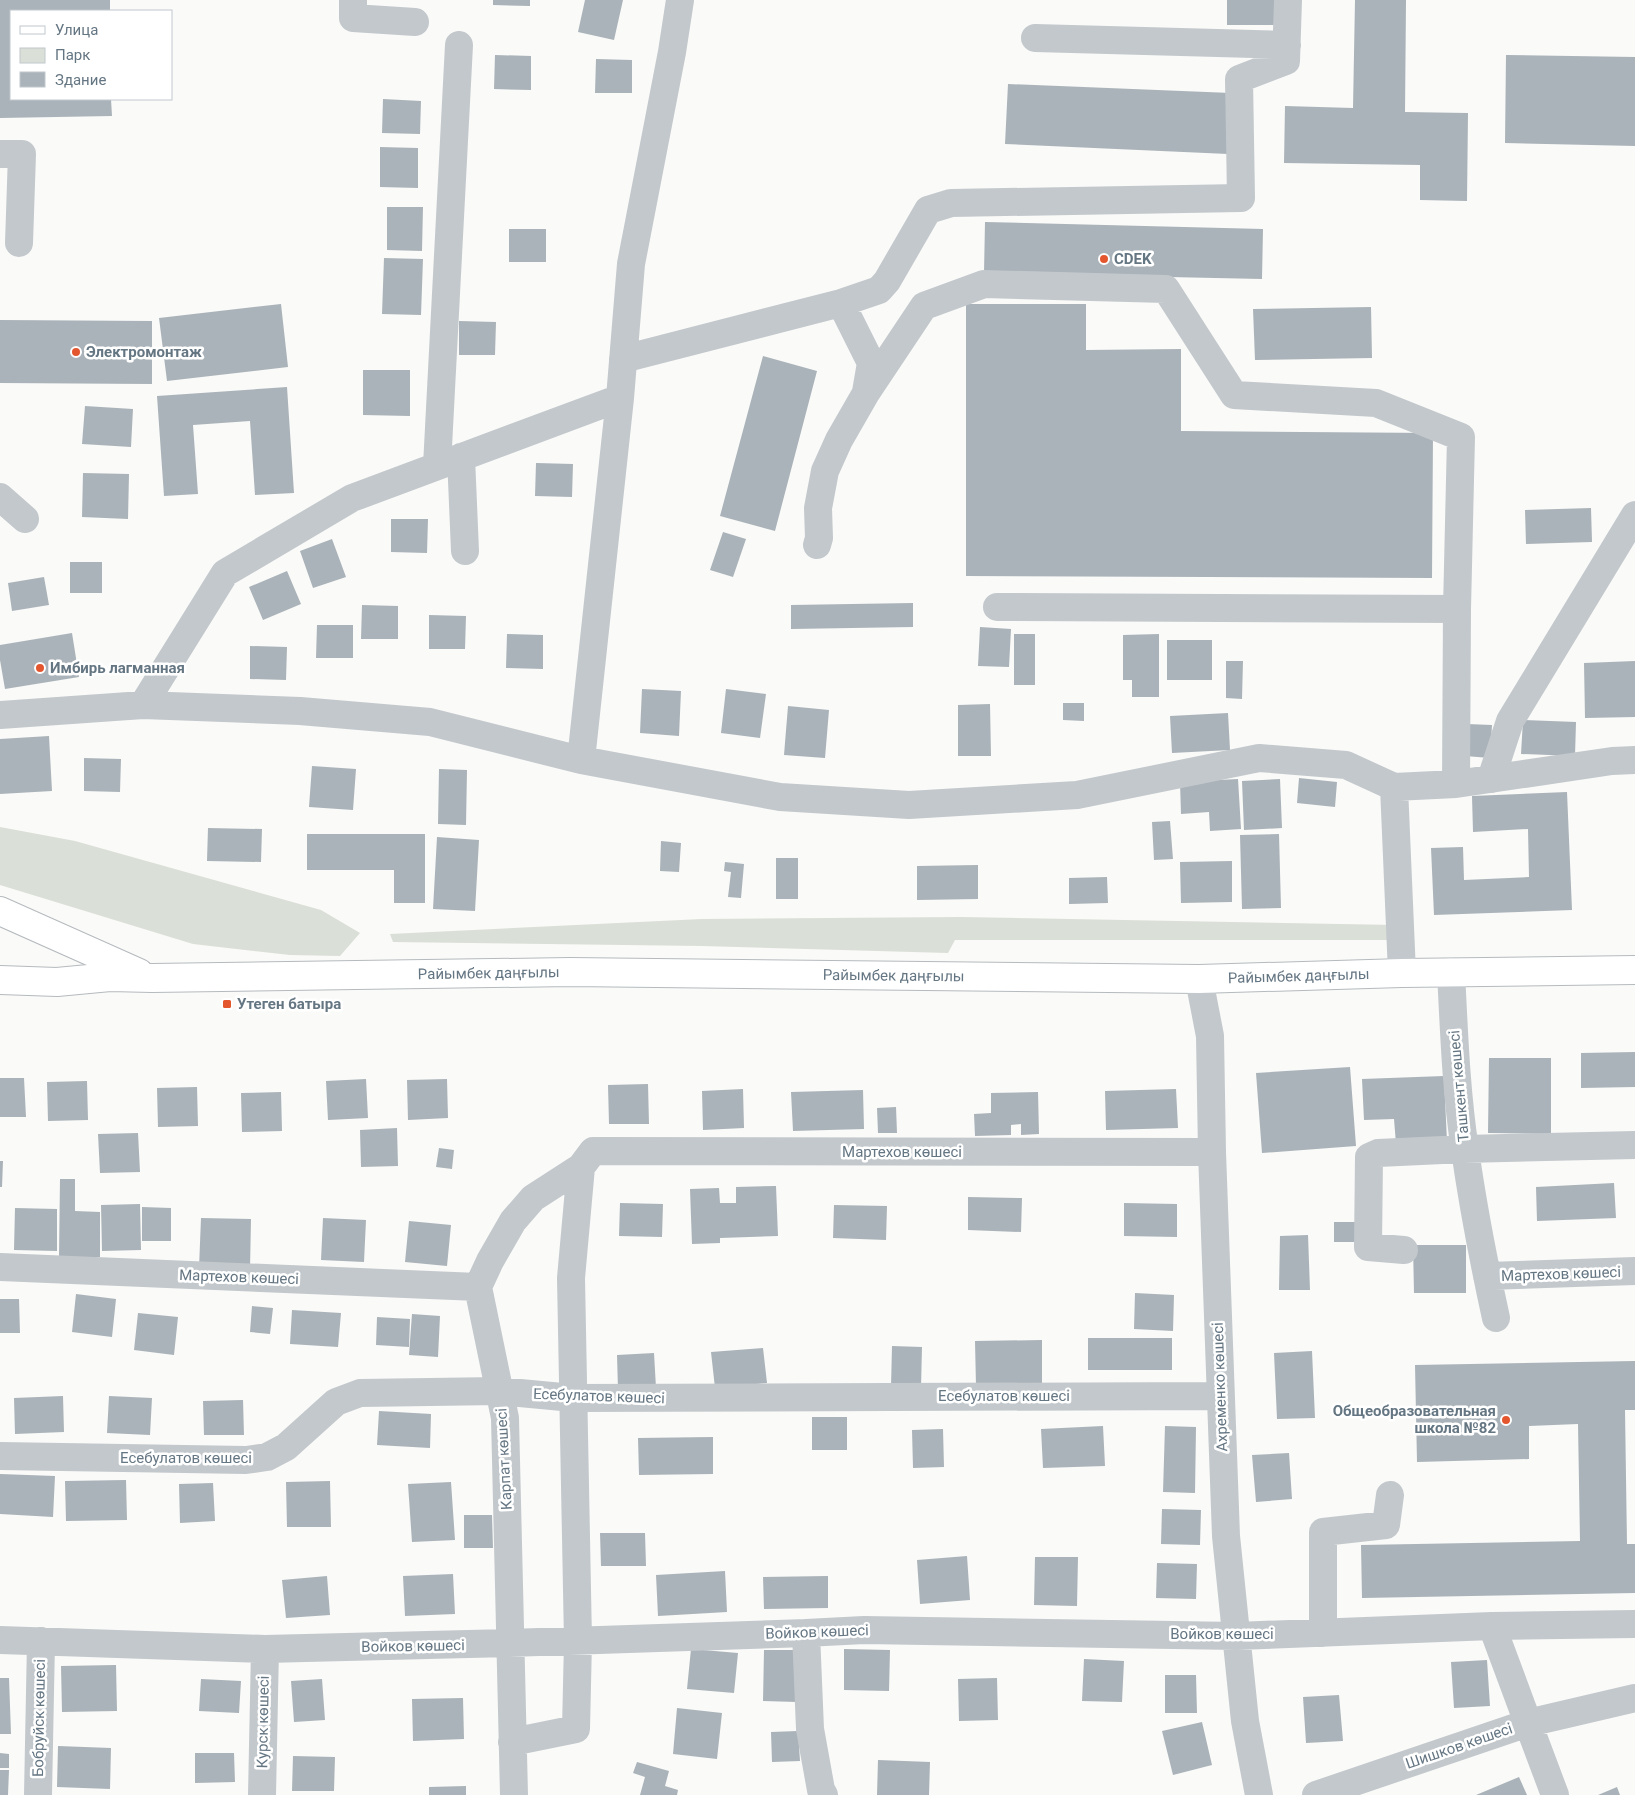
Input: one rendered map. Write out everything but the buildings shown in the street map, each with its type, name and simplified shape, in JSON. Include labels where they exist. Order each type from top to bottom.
[{"type":"main road","name":"Райымбек даңғылы","points":[[0,911],[152,978]]},
{"type":"main road","name":"Райымбек даңғылы","points":[[2,978],[57,982],[110,976],[152,978],[570,972],[1199,978],[1635,970]]},
{"type":"street","points":[[353,0],[352,18],[415,22]]},
{"type":"street","points":[[581,760],[620,398],[631,264],[672,52],[680,0]]},
{"type":"street","points":[[623,359],[841,303],[879,290],[887,281],[928,210],[951,202],[1241,198],[1239,78],[1286,61],[1288,0]]},
{"type":"street","points":[[1035,38],[1286,45]]},
{"type":"street","points":[[459,45],[449,462],[465,551]]},
{"type":"street","points":[[0,154],[22,154],[19,243]]},
{"type":"street","points":[[817,546],[819,538],[818,508],[824,471],[839,440],[866,394],[924,306],[984,284],[1166,290],[1234,395],[1376,403],[1461,436],[1457,609],[1456,784]]},
{"type":"street","points":[[841,303],[871,363],[866,394]]},
{"type":"street","points":[[143,705],[225,573],[352,498],[620,398]]},
{"type":"street","points":[[0,497],[25,519]]},
{"type":"street","points":[[1491,779],[1510,722],[1635,515]]},
{"type":"street","points":[[997,607],[1457,609]]},
{"type":"street","points":[[0,715],[143,705],[300,711],[430,722],[581,760],[780,797],[909,805],[1077,795],[1259,758],[1346,765],[1394,787],[1456,784],[1612,761],[1635,760]]},
{"type":"street","points":[[1394,787],[1402,973]]},
{"type":"street","name":"Ташкент көшесі","points":[[1451,972],[1454,1041],[1464,1149],[1635,1145]]},
{"type":"street","name":"Ахременко көшесі","points":[[1199,978],[1210,1036],[1212,1152],[1226,1536],[1245,1721],[1260,1795]]},
{"type":"street","points":[[1404,1250],[1368,1246],[1369,1157],[1378,1153],[1464,1149],[1496,1318]]},
{"type":"street","name":"Мартехов көшесі","points":[[587,1159],[1212,1152]]},
{"type":"street","points":[[478,1287],[513,1220],[533,1198],[587,1159]]},
{"type":"street","points":[[512,1742],[576,1729],[578,1641],[571,1278],[587,1159]]},
{"type":"street","name":"Мартехов көшесі","points":[[0,1267],[478,1287]]},
{"type":"street","name":"Мартехов көшесі","points":[[1487,1276],[1635,1271]]},
{"type":"street","name":"Карпат көшесі","points":[[478,1287],[505,1418],[514,1795]]},
{"type":"street","name":"Есебулатов көшесі","points":[[0,1456],[246,1460],[266,1457],[286,1447],[336,1402],[360,1392],[499,1391],[573,1398],[1220,1396]]},
{"type":"street","points":[[1323,1632],[1323,1532],[1386,1525],[1390,1495]]},
{"type":"street","name":"Войков көшесі","points":[[0,1640],[264,1649],[509,1644],[864,1630],[1237,1636],[1492,1626],[1635,1624]]},
{"type":"street","points":[[1492,1626],[1528,1723],[1635,1698]]},
{"type":"street","points":[[806,1633],[810,1729],[821,1790],[824,1795]]},
{"type":"street","name":"Бобруйск көшесі","points":[[38,1795],[41,1641]]},
{"type":"street","name":"Курск көшесі","points":[[262,1795],[264,1649]]},
{"type":"street","name":"Шишков көшесі","points":[[1316,1795],[1528,1723],[1555,1795]]},
{"type":"green space","points":[[0,827],[75,841],[321,910],[360,933],[340,956],[290,955],[193,944],[0,885]]},
{"type":"green space","points":[[960,917],[1395,925],[1388,940],[955,940],[948,953],[702,946],[393,942],[390,934],[702,919]]},
{"type":"place","name":"CDEK","points":[[1104,259]]},
{"type":"place","name":"Электромонтаж","points":[[76,352]]},
{"type":"place","name":"Имбирь лагманная","points":[[40,668]]},
{"type":"place","name":"Утеген батыра","points":[[227,1004]]},
{"type":"place","name":"Общеобразовательная школа №82","points":[[1506,1420]]}]
